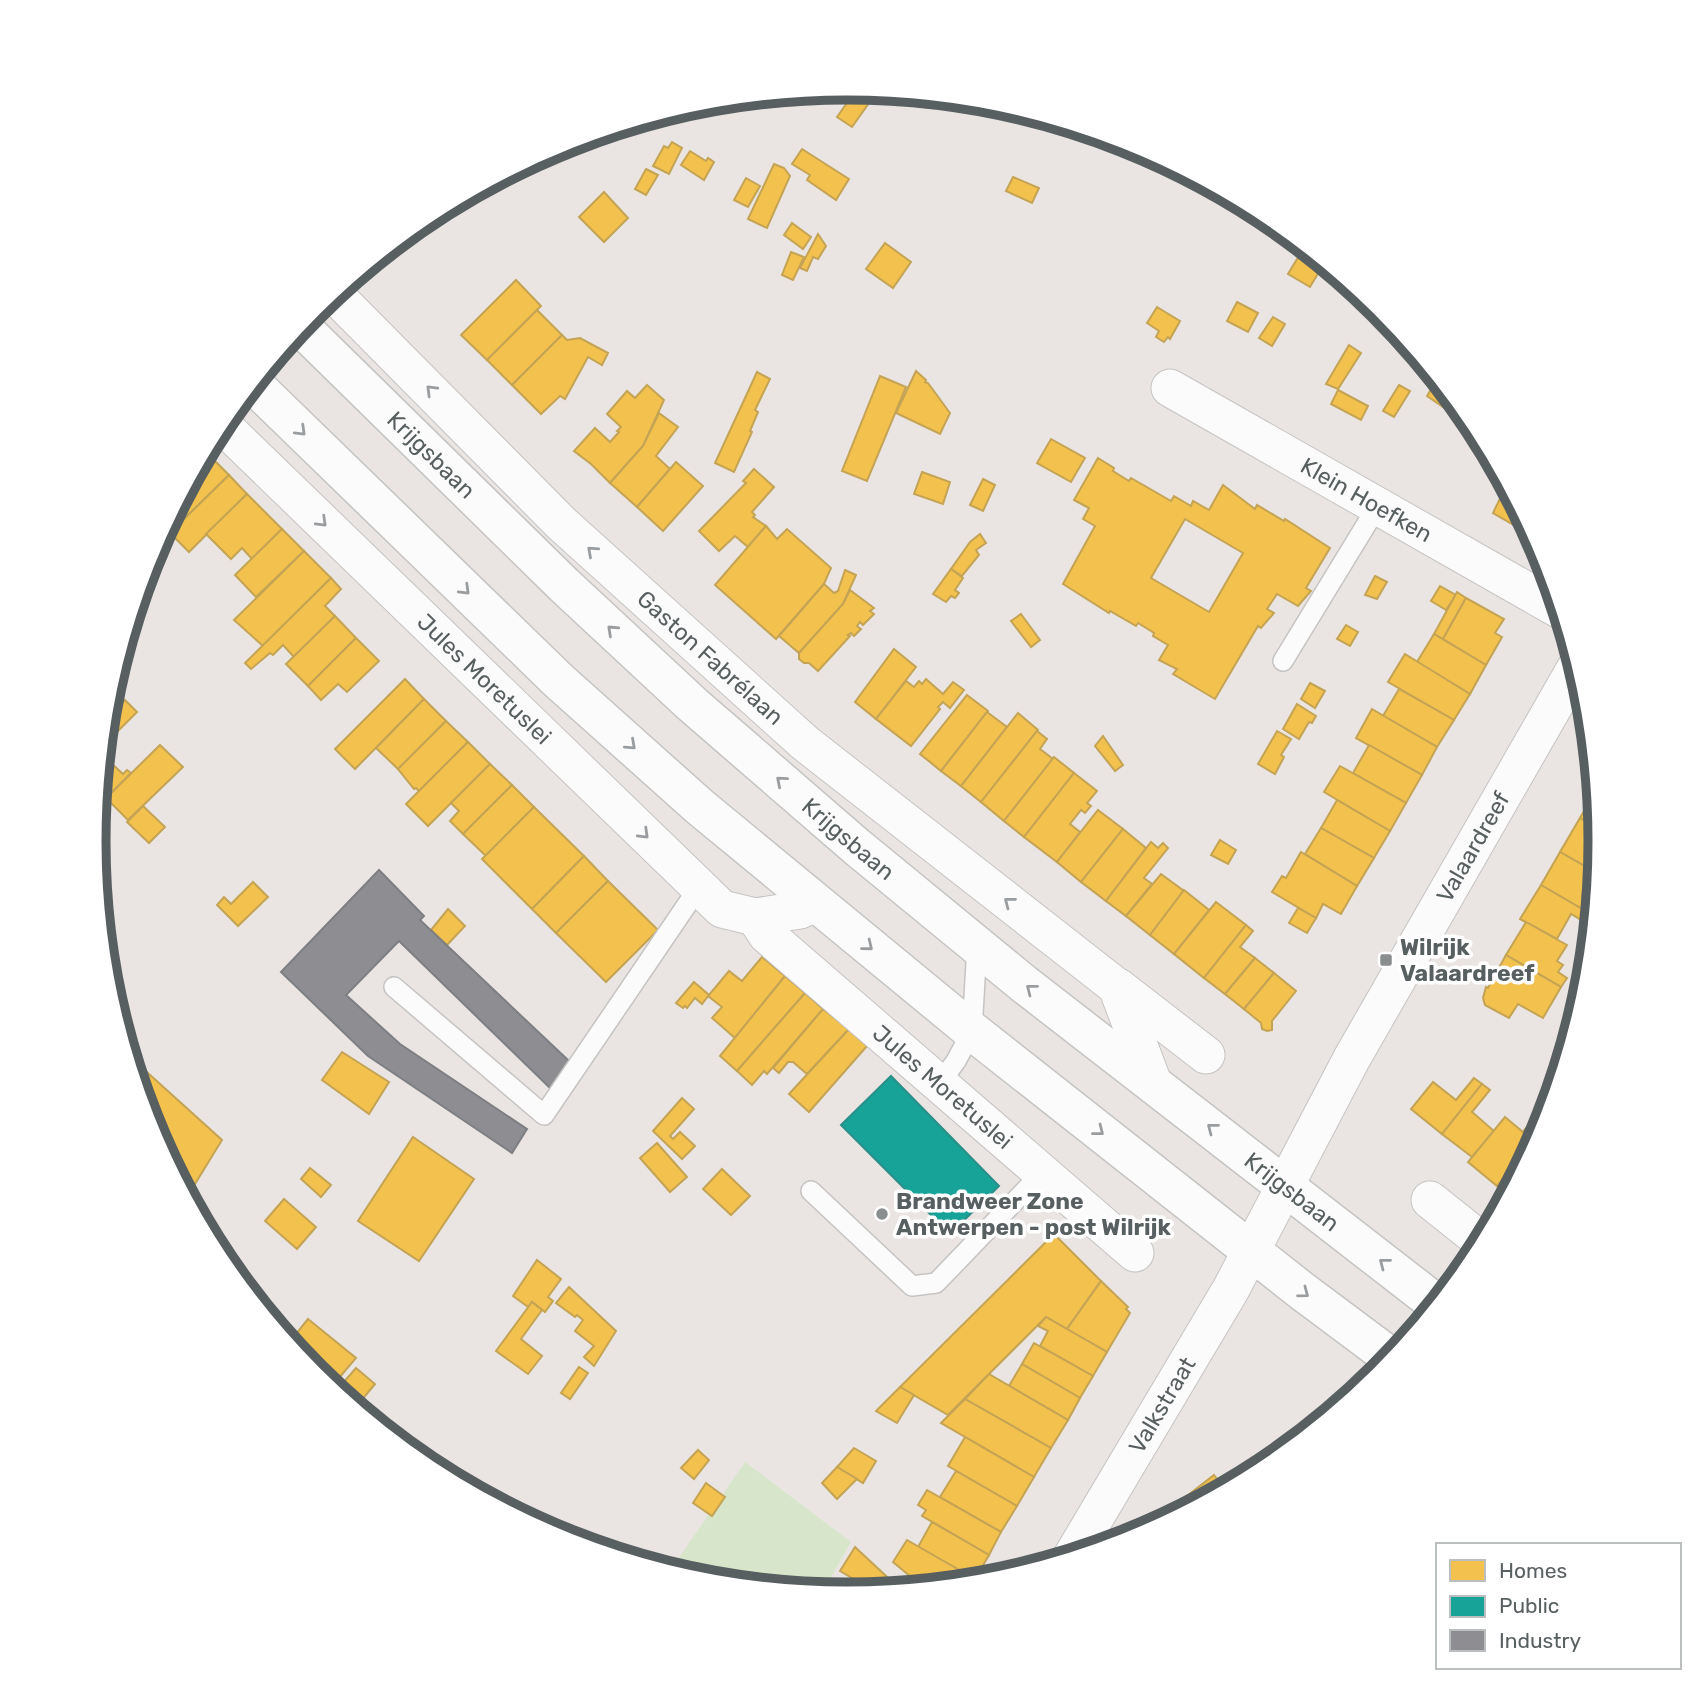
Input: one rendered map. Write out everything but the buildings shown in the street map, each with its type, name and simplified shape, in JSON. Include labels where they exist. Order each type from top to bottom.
[{"type":"main road","name":"Krijgsbaan","points":[[308,333],[564,586],[684,696],[857,847],[977,946],[1431,1299]]},
{"type":"main road","points":[[259,390],[559,681],[700,807],[972,1031],[1385,1353]]},
{"type":"street","name":"Gaston Fabrélaan","points":[[340,301],[561,523],[805,743],[1206,1055]]},
{"type":"street","name":"Klein Hoefken","points":[[1170,388],[1550,605]]},
{"type":"street","name":"Jules Moretuslei","points":[[229,432],[722,909],[755,917],[800,910],[815,903]]},
{"type":"street","name":"Valaardreef","points":[[1251,1251],[1352,1058],[1570,677]]},
{"type":"street","name":"Jules Moretuslei","points":[[755,917],[767,935],[1135,1253]]},
{"type":"street","points":[[1117,987],[1153,1083]]},
{"type":"street","points":[[1430,1200],[1475,1236]]},
{"type":"street","name":"Valkstraat","points":[[1078,1546],[1251,1251]]},
{"type":"lane","points":[[1283,661],[1377,507]]},
{"type":"lane","points":[[394,987],[544,1115],[699,887]]},
{"type":"lane","points":[[940,1083],[972,1031],[977,946]]},
{"type":"lane","points":[[811,1191],[912,1286],[936,1283],[1042,1172]]},
{"type":"green space","points":[[745,1462],[851,1542],[828,1583],[751,1577],[676,1563]]},
{"type":"place","name":"Wilrijk Valaardreef","points":[[1386,960]]},
{"type":"place","name":"Brandweer Zone Antwerpen - post Wilrijk","points":[[882,1214]]}]
